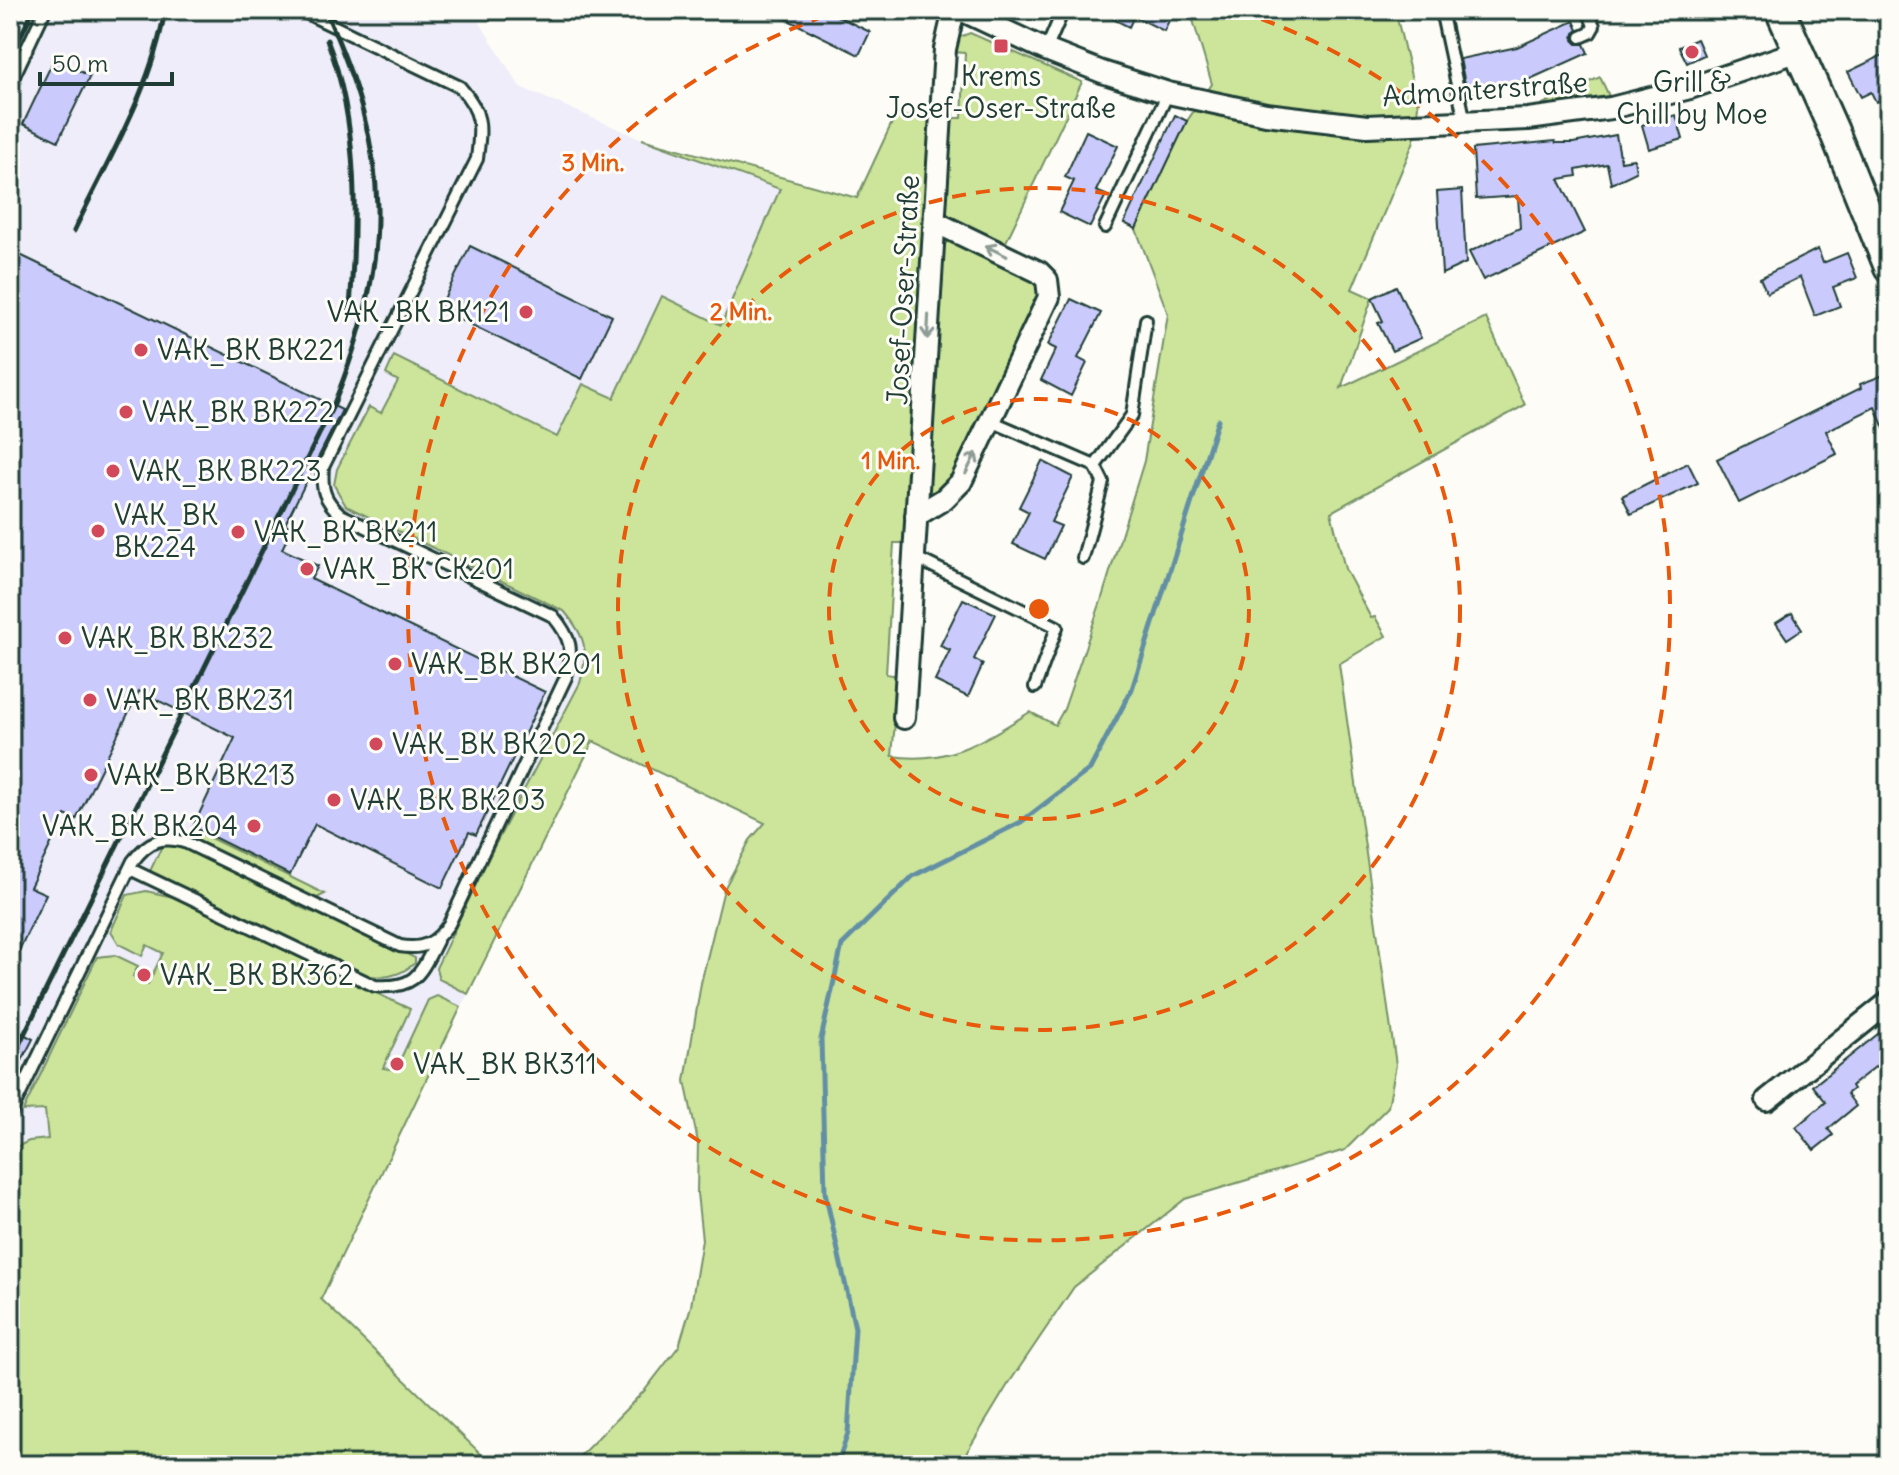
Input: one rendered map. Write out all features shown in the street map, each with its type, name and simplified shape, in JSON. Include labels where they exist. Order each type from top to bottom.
[{"type":"main road","points":[[1780,10],[1889,267]]},
{"type":"street","name":"Josef-Oser-Straße","points":[[904,718],[945,49],[954,10]]},
{"type":"street","name":"Admonterstraße","points":[[961,10],[1046,50],[1168,93],[1307,121],[1367,126],[1528,119],[1611,108],[1690,88],[1799,51]]},
{"type":"street","points":[[916,516],[954,491],[1046,307],[1049,288],[1047,280],[1039,272],[935,222]]},
{"type":"street","points":[[1767,1100],[1889,1002]]},
{"type":"lane","points":[[10,84],[45,10]]},
{"type":"lane","points":[[130,869],[375,986],[394,988],[409,983],[419,975],[449,924],[566,677],[572,654],[567,634],[553,616],[341,515],[328,504],[321,486],[323,467],[477,159],[481,129],[476,105],[460,87],[300,10]]},
{"type":"lane","points":[[1046,50],[1062,13],[1056,10]]},
{"type":"lane","points":[[1441,10],[1465,122]]},
{"type":"lane","points":[[1581,37],[1590,33],[1594,26],[1588,10]]},
{"type":"lane","points":[[1105,227],[1168,93]]},
{"type":"lane","points":[[1095,466],[1132,415],[1146,320]]},
{"type":"lane","points":[[991,421],[1095,466],[1103,482],[1083,558]]},
{"type":"lane","points":[[913,556],[1057,627],[1035,687]]},
{"type":"lane","points":[[10,1115],[130,869],[144,846],[157,839],[171,838],[400,946],[414,949],[427,946],[440,937]]},
{"type":"shaded area","points":[[10,10],[472,10],[520,87],[642,139],[857,199],[321,1300],[10,1465]]},
{"type":"green space","points":[[1190,10],[1395,10],[1418,105],[1414,141],[1352,289],[1372,298],[1341,388],[1486,318],[1525,405],[1331,512],[1345,569],[1371,618],[1375,617],[1386,636],[1339,664],[1396,1065],[1388,1107],[1345,1150],[1185,1199],[1074,1287],[1007,1386],[959,1465],[571,1465],[645,1390],[679,1346],[691,1306],[702,1240],[697,1193],[698,1142],[685,1081],[701,983],[724,889],[750,840],[765,823],[593,741],[468,994],[439,979],[436,968],[494,847],[580,683],[584,644],[564,611],[346,506],[334,485],[337,469],[369,407],[381,413],[398,381],[386,374],[394,356],[557,437],[583,384],[614,398],[662,296],[721,325],[780,189],[642,139],[857,198],[895,116],[932,118],[907,543],[894,543],[886,674],[899,676],[892,756],[931,757],[965,748],[1030,712],[1055,725],[1064,709],[1101,601],[1144,461],[1168,314],[1136,229],[1187,121],[1212,84]]},
{"type":"green space","points":[[970,33],[1082,82],[1005,244],[951,218],[945,210],[950,118],[962,118],[965,53],[954,52],[957,38]]},
{"type":"green space","points":[[1600,77],[1609,96],[1543,106],[1543,104]]},
{"type":"green space","points":[[953,239],[1034,275],[1042,296],[956,479],[936,495],[931,494],[927,487],[942,245]]},
{"type":"green space","points":[[200,833],[325,894],[315,899],[197,841]]},
{"type":"green space","points":[[163,844],[187,849],[235,869],[304,909],[327,915],[415,958],[415,963],[389,976],[360,974],[150,871]]},
{"type":"green space","points":[[146,891],[173,897],[410,1009],[383,1068],[396,1070],[402,1067],[401,1058],[428,1000],[437,996],[461,1007],[321,1299],[482,1455],[498,1465],[10,1465],[10,1150],[29,1141],[48,1139],[45,1110],[23,1111],[97,957],[115,955],[138,966],[133,976],[148,984],[163,953],[147,945],[142,956],[119,944],[111,931],[127,895]]},
{"type":"building","points":[[768,10],[825,10],[870,32],[859,55]]},
{"type":"building","points":[[1095,10],[1174,10],[1164,31],[1134,16],[1129,27]]},
{"type":"building","points":[[1574,21],[1578,30],[1573,40],[1584,44],[1588,53],[1528,80],[1467,94],[1460,59],[1517,47]]},
{"type":"building","points":[[1697,39],[1704,55],[1687,63],[1679,47]]},
{"type":"building","points":[[1889,52],[1889,95],[1876,102],[1871,92],[1861,97],[1848,72]]},
{"type":"building","points":[[54,59],[90,76],[58,141],[23,124]]},
{"type":"building","points":[[1175,115],[1187,121],[1136,229],[1124,223]]},
{"type":"building","points":[[1676,115],[1683,139],[1649,149],[1642,125]]},
{"type":"building","points":[[1086,131],[1118,146],[1096,191],[1106,195],[1090,227],[1059,212],[1074,181],[1065,177]]},
{"type":"building","points":[[1616,135],[1621,161],[1634,159],[1636,172],[1611,184],[1607,164],[1576,170],[1577,176],[1559,179],[1585,232],[1483,280],[1469,252],[1520,228],[1518,196],[1476,199],[1473,149],[1555,141],[1573,143]]},
{"type":"building","points":[[1462,190],[1466,263],[1442,274],[1437,192]]},
{"type":"building","name":"VAK_BK BK121","points":[[470,246],[612,316],[582,379],[439,309]]},
{"type":"building","points":[[1818,249],[1823,263],[1847,253],[1857,278],[1833,287],[1840,306],[1815,316],[1800,277],[1767,293],[1760,278]]},
{"type":"building","points":[[18,254],[342,410],[285,524],[292,527],[282,549],[318,566],[311,579],[545,692],[476,835],[469,832],[442,888],[315,824],[290,875],[193,827],[235,738],[139,691],[76,820],[65,815],[30,887],[46,894],[10,969],[10,270]]},
{"type":"building","points":[[1396,286],[1421,338],[1392,351],[1378,323],[1383,321],[1372,298]]},
{"type":"building","points":[[1071,299],[1101,313],[1078,358],[1087,363],[1071,396],[1041,380],[1056,349],[1048,345]]},
{"type":"building","points":[[1889,373],[1889,440],[1875,407],[1826,431],[1837,454],[1739,503],[1717,459],[1861,388],[1860,384]]},
{"type":"building","points":[[1042,461],[1073,477],[1051,522],[1061,526],[1045,559],[1013,544],[1029,512],[1019,507]]},
{"type":"building","points":[[1688,463],[1698,483],[1631,514],[1622,496]]},
{"type":"building","points":[[963,599],[996,614],[974,659],[983,664],[968,697],[935,681],[950,650],[940,646]]},
{"type":"building","points":[[1792,613],[1802,629],[1787,639],[1776,623]]},
{"type":"building","points":[[1889,1025],[1889,1056],[1851,1086],[1853,1089],[1847,1094],[1856,1106],[1828,1129],[1833,1135],[1814,1150],[1796,1127],[1826,1102],[1813,1086]]},
{"type":"building","points":[[10,1027],[33,1039],[10,1084]]},
{"type":"waterway","points":[[837,1465],[848,1433],[855,1328],[825,1192],[821,1039],[842,945],[913,876],[1021,822],[1090,769],[1132,689],[1218,420]]},
{"type":"railway","points":[[10,59],[33,10]]},
{"type":"railway","points":[[74,231],[139,95],[159,39],[165,10]]},
{"type":"railway","points":[[10,1063],[333,406],[353,352],[367,301],[375,253],[377,207],[373,161],[363,113],[325,10]]},
{"type":"railway","points":[[327,40],[338,72],[351,141],[354,249],[349,317]]},
{"type":"place","name":"Krems Josef-Oser-Straße","points":[[1001,46]]},
{"type":"place","name":"Grill & Chill by Moe","points":[[1692,52]]},
{"type":"place","name":"VAK_BK BK121","points":[[526,312]]},
{"type":"place","name":"VAK_BK BK221","points":[[141,350]]},
{"type":"place","name":"VAK_BK BK222","points":[[126,412]]},
{"type":"place","name":"VAK_BK BK223","points":[[113,471]]},
{"type":"place","name":"VAK_BK BK224","points":[[98,531]]},
{"type":"place","name":"VAK_BK BK211","points":[[238,532]]},
{"type":"place","name":"VAK_BK CK201","points":[[307,569]]},
{"type":"place","name":"VAK_BK BK232","points":[[65,638]]},
{"type":"place","name":"VAK_BK BK201","points":[[395,664]]},
{"type":"place","name":"VAK_BK BK231","points":[[90,700]]},
{"type":"place","name":"VAK_BK BK202","points":[[376,744]]},
{"type":"place","name":"VAK_BK BK213","points":[[91,775]]},
{"type":"place","name":"VAK_BK BK203","points":[[334,800]]},
{"type":"place","name":"VAK_BK BK204","points":[[254,826]]},
{"type":"place","name":"VAK_BK BK362","points":[[144,975]]},
{"type":"place","name":"VAK_BK BK311","points":[[397,1064]]}]
